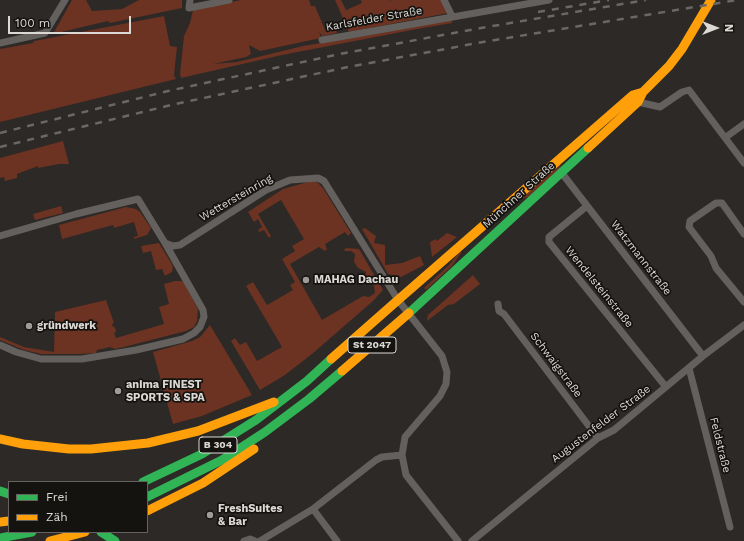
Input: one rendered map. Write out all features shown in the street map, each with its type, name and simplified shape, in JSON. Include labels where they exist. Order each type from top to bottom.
[{"type":"main road","name":"Münchner Straße","points":[[409,313],[638,102],[643,92],[680,53],[711,0]]},
{"type":"main road","name":"Münchner Straße","points":[[398,300],[467,238],[633,95],[643,92]]},
{"type":"main road","name":"St 2047","points":[[320,369],[398,300]]},
{"type":"main road","name":"St 2047","points":[[329,382],[409,313]]},
{"type":"main road","name":"B 304","points":[[145,481],[183,464],[219,444],[286,398],[320,369]]},
{"type":"main road","name":"B 304","points":[[148,497],[222,460],[287,416],[329,382]]},
{"type":"main road","points":[[0,439],[23,444],[69,449],[91,449],[148,443],[198,431],[286,398]]},
{"type":"main road","points":[[148,511],[203,484],[228,468],[269,439],[287,416]]},
{"type":"main road","points":[[0,538],[27,533]]},
{"type":"main road","points":[[50,541],[81,533]]},
{"type":"main road","points":[[103,533],[115,541]]},
{"type":"street","points":[[0,43],[45,33],[66,0]]},
{"type":"street","points":[[190,0],[189,8],[229,0]]},
{"type":"street","points":[[444,0],[452,16]]},
{"type":"street","name":"Karlsfelder Straße","points":[[322,40],[549,0]]},
{"type":"street","points":[[638,102],[660,106],[682,92],[689,90],[726,137],[744,163]]},
{"type":"street","points":[[726,137],[744,124]]},
{"type":"street","name":"Watzmannstraße","points":[[562,172],[703,356]]},
{"type":"street","name":"Wettersteinring","points":[[166,243],[173,246],[180,245],[266,190],[290,180],[318,178],[324,181],[398,300],[438,350],[447,372],[446,384],[440,396],[405,437],[402,455]]},
{"type":"street","points":[[0,236],[76,214],[138,199],[166,243],[203,310],[204,317],[200,327],[183,339],[111,355],[66,360],[41,359],[16,352],[0,345]]},
{"type":"street","points":[[744,234],[722,203],[716,203],[690,221],[689,227],[711,256],[716,268],[744,302]]},
{"type":"street","name":"Wendelsteinstraße","points":[[587,206],[549,237],[549,242],[666,388]]},
{"type":"street","name":"Schwaigstraße","points":[[498,304],[499,311],[506,317],[598,438]]},
{"type":"street","name":"Augustenfelder Straße","points":[[472,541],[598,438],[614,430],[703,356],[744,326]]},
{"type":"street","name":"Feldstraße","points":[[689,368],[730,527]]},
{"type":"street","points":[[260,541],[313,509],[376,460],[382,457],[402,455],[406,475],[458,541]]},
{"type":"street","points":[[313,509],[337,541]]},
{"type":"street","points":[[244,541],[250,539],[255,541]]},
{"type":"shaded area","points":[[72,0],[86,0],[92,11],[122,9],[139,0],[182,0],[182,8],[110,23],[108,21],[53,34]]},
{"type":"shaded area","points":[[241,0],[309,0],[311,6],[315,6],[326,32],[337,28],[337,33],[322,36],[319,31],[321,38],[260,51],[249,45],[251,54],[246,57],[213,64],[237,62],[303,46],[452,20],[452,23],[282,55],[181,78],[180,74],[184,36],[190,23],[193,10]]},
{"type":"shaded area","points":[[335,0],[341,0],[346,10],[362,3],[361,0],[390,0],[391,2],[391,0],[441,0],[448,13],[349,32]]},
{"type":"shaded area","points":[[164,16],[170,46],[177,47],[174,75],[176,79],[0,122],[0,49]]},
{"type":"shaded area","points":[[63,141],[69,164],[59,164],[38,168],[38,166],[17,174],[17,178],[5,181],[4,177],[0,178],[0,158]]},
{"type":"shaded area","points":[[559,164],[561,165],[559,169],[529,197],[521,199]]},
{"type":"shaded area","points":[[316,181],[323,188],[351,233],[348,236],[345,232],[325,244],[327,249],[325,251],[319,247],[290,264],[322,320],[363,296],[369,297],[375,293],[374,286],[365,279],[366,272],[358,268],[354,262],[355,254],[351,251],[345,251],[344,250],[346,248],[359,249],[383,290],[373,301],[312,354],[285,375],[260,390],[231,341],[235,338],[240,345],[246,342],[257,361],[282,347],[246,286],[253,282],[267,305],[293,290],[290,285],[295,282],[282,259],[295,251],[292,246],[304,239],[281,200],[258,214],[271,236],[269,238],[264,230],[259,232],[258,230],[262,227],[258,219],[254,222],[248,212],[283,189]]},
{"type":"shaded area","points":[[61,206],[63,213],[35,220],[33,214]]},
{"type":"shaded area","points":[[126,207],[136,209],[140,212],[151,228],[147,235],[134,239],[134,237],[138,236],[134,222],[114,228],[113,225],[62,239],[59,225]]},
{"type":"shaded area","points":[[365,228],[376,236],[374,243],[385,245],[385,265],[402,263],[420,256],[424,265],[401,277],[388,274],[362,229]]},
{"type":"shaded area","points":[[447,233],[457,237],[432,257],[430,242],[436,239],[437,241]]},
{"type":"shaded area","points":[[159,243],[173,266],[172,272],[165,276],[162,269],[156,270],[151,251],[143,253],[141,246]]},
{"type":"shaded area","points":[[461,250],[461,253],[452,266],[426,290],[424,288],[449,265]]},
{"type":"shaded area","points":[[473,275],[480,284],[454,304],[448,305],[427,321],[428,315]]},
{"type":"shaded area","points":[[182,281],[184,283],[198,309],[197,321],[194,327],[186,331],[115,349],[110,347],[97,350],[96,353],[80,354],[41,354],[24,350],[0,340],[0,337],[24,347],[54,352],[55,312],[106,300],[114,323],[112,324],[113,327],[115,327],[116,332],[114,333],[116,338],[164,324],[159,307],[169,304],[164,284]]},
{"type":"shaded area","points":[[210,325],[252,395],[202,416],[173,424],[153,352],[192,341],[200,337]]},
{"type":"railway","points":[[538,12],[609,0]]},
{"type":"railway","points":[[0,133],[168,91],[340,54],[646,0]]},
{"type":"railway","points":[[0,147],[171,105],[348,67],[483,42],[737,0]]},
{"type":"traffic: fast","points":[[409,313],[588,148]]},
{"type":"traffic: fast","points":[[145,481],[202,454],[256,420],[307,381],[331,359]]},
{"type":"traffic: fast","points":[[148,497],[222,460],[265,432],[309,399],[342,371]]},
{"type":"traffic: fast","points":[[0,491],[8,494]]},
{"type":"traffic: fast","points":[[0,538],[27,533]]},
{"type":"traffic: fast","points":[[103,533],[115,541]]},
{"type":"traffic: slow","points":[[588,148],[638,102],[643,92],[669,66],[682,49],[711,0]]},
{"type":"traffic: slow","points":[[398,300],[633,95],[643,92]]},
{"type":"traffic: slow","points":[[331,359],[398,300]]},
{"type":"traffic: slow","points":[[342,371],[409,313]]},
{"type":"traffic: slow","points":[[0,439],[23,444],[69,449],[91,449],[148,443],[198,431],[274,402]]},
{"type":"traffic: slow","points":[[148,510],[203,483],[254,449]]},
{"type":"traffic: slow","points":[[0,522],[8,521]]},
{"type":"traffic: slow","points":[[50,541],[81,533]]},
{"type":"place","name":"MAHAG Dachau","points":[[306,280]]},
{"type":"place","name":"gründwerk","points":[[29,326]]},
{"type":"place","name":"anima FINEST SPORTS & SPA","points":[[118,391]]},
{"type":"place","name":"FreshSuites & Bar","points":[[210,515]]}]
